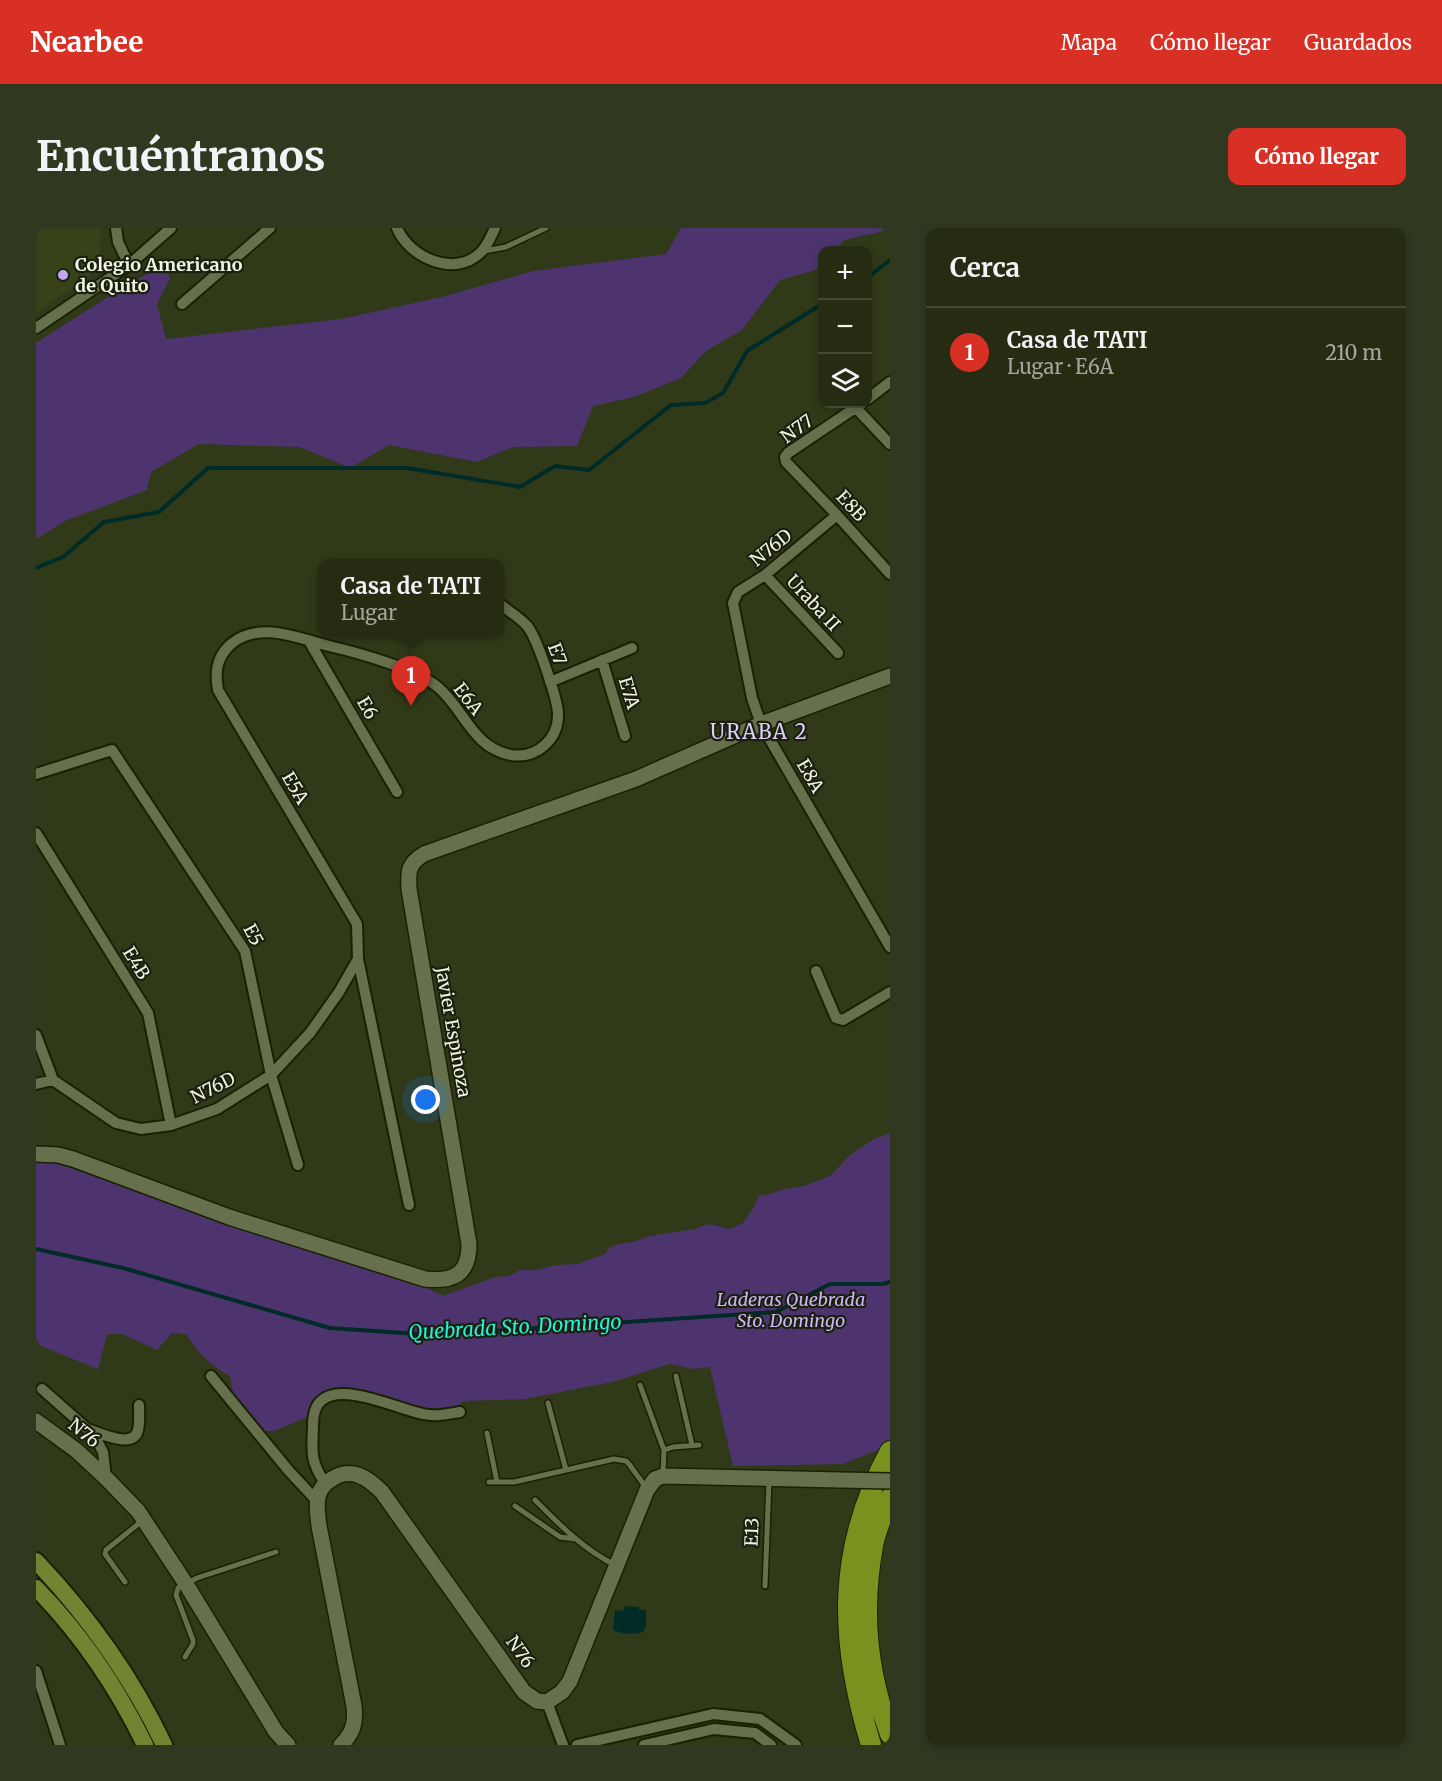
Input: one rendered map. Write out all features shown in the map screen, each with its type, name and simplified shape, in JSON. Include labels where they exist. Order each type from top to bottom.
[{"type":"highway","points":[[871,1745],[862,1717],[852,1664],[847,1607],[849,1576],[858,1524],[890,1451]]},
{"type":"highway","points":[[890,1498],[880,1520],[873,1545],[866,1606],[868,1652],[890,1734]]},
{"type":"main road","points":[[36,1561],[63,1590],[124,1671],[164,1745]]},
{"type":"main road","points":[[36,1588],[79,1638],[109,1679],[130,1713],[145,1745]]},
{"type":"street","points":[[116,228],[118,243],[129,265]]},
{"type":"street","points":[[36,328],[129,265],[171,228]]},
{"type":"street","points":[[182,304],[270,228]]},
{"type":"street","points":[[397,228],[401,237],[415,251],[432,260],[453,264],[472,259],[482,252],[495,228]]},
{"type":"street","points":[[872,395],[890,382]]},
{"type":"street","name":"N77","points":[[786,462],[785,458],[788,453],[856,408]]},
{"type":"street","points":[[861,408],[890,444]]},
{"type":"street","name":"E8B","points":[[786,462],[890,574]]},
{"type":"street","name":"N76D","points":[[734,609],[734,599],[738,592],[765,575],[837,515]]},
{"type":"street","name":"Uraba II","points":[[765,575],[837,653]]},
{"type":"street","name":"E7","points":[[504,607],[529,628],[550,682],[558,713],[554,730]]},
{"type":"street","name":"E8A","points":[[734,609],[752,698],[761,724],[890,947]]},
{"type":"street","name":"E5A","points":[[309,641],[278,632],[256,632],[238,638],[218,660],[215,674],[218,690],[357,924],[358,959],[409,1205]]},
{"type":"street","name":"E6A","points":[[309,641],[362,654],[421,676],[439,688],[472,732],[494,750],[513,755],[532,754],[548,743],[554,730]]},
{"type":"street","name":"E6","points":[[309,641],[397,792]]},
{"type":"street","points":[[550,682],[632,648]]},
{"type":"street","name":"E7A","points":[[602,660],[625,736]]},
{"type":"street","name":"Javier Espinoza","points":[[36,1154],[58,1155],[73,1159],[229,1217],[425,1279],[439,1281],[460,1274],[469,1255],[469,1244],[409,889],[408,876],[411,864],[424,854],[636,779],[761,724],[890,676]]},
{"type":"street","name":"E5","points":[[36,774],[112,750],[245,951],[271,1075],[298,1165]]},
{"type":"street","name":"E4B","points":[[36,833],[148,1013],[171,1125]]},
{"type":"street","name":"N76D","points":[[53,1080],[116,1123],[141,1129],[171,1125],[217,1109],[271,1075],[310,1034],[358,959]]},
{"type":"street","points":[[816,971],[836,1018],[843,1020],[890,992]]},
{"type":"street","points":[[36,1035],[53,1080],[36,1084]]},
{"type":"street","points":[[211,1376],[317,1501]]},
{"type":"street","points":[[42,1389],[90,1430],[103,1452],[106,1478]]},
{"type":"street","points":[[341,1745],[353,1729],[355,1717],[319,1526],[317,1501],[325,1483],[315,1468],[312,1453],[313,1418],[316,1407],[329,1396],[354,1395],[425,1415],[460,1412]]},
{"type":"street","points":[[90,1430],[119,1439],[130,1439],[138,1432],[139,1406]]},
{"type":"street","name":"N76","points":[[36,1421],[77,1451],[138,1511],[186,1584],[276,1732],[288,1745]]},
{"type":"street","name":"N76","points":[[325,1483],[345,1473],[361,1475],[374,1483],[524,1692],[537,1701],[547,1702]]},
{"type":"street","points":[[563,1745],[547,1702],[562,1692],[570,1681],[647,1490],[655,1479],[663,1476],[890,1480]]},
{"type":"street","points":[[36,1671],[60,1745]]},
{"type":"street","points":[[577,1745],[713,1714],[760,1719],[796,1745]]},
{"type":"street","points":[[644,1745],[714,1729],[755,1733],[771,1745]]},
{"type":"lane","points":[[482,252],[506,247],[546,228]]},
{"type":"lane","points":[[676,1376],[692,1445]]},
{"type":"lane","points":[[640,1385],[664,1450],[663,1476]]},
{"type":"lane","points":[[548,1403],[567,1470]]},
{"type":"lane","points":[[487,1432],[498,1482]]},
{"type":"lane","points":[[664,1450],[699,1445]]},
{"type":"lane","points":[[489,1482],[513,1482],[614,1459],[629,1464],[647,1490]]},
{"type":"lane","name":"E13","points":[[765,1586],[769,1479]]},
{"type":"lane","points":[[536,1500],[576,1539],[596,1555],[616,1566]]},
{"type":"lane","points":[[515,1506],[560,1537],[576,1539]]},
{"type":"lane","points":[[125,1582],[105,1554],[106,1550],[143,1520]]},
{"type":"lane","points":[[184,1657],[193,1644],[193,1640],[176,1595],[178,1588],[197,1578],[276,1552]]},
{"type":"shaded area","name":"Colegio Americano de Quito","points":[[36,228],[101,228],[97,269],[36,312]]},
{"type":"green space","points":[[681,228],[888,228],[844,240],[839,246],[818,246],[818,269],[780,280],[742,330],[706,351],[681,378],[634,397],[593,406],[577,446],[513,447],[477,462],[389,445],[350,468],[300,447],[199,444],[151,472],[147,490],[67,520],[36,539],[36,343],[164,264],[170,278],[157,304],[166,339],[341,319],[442,297],[533,271],[666,254]]},
{"type":"green space","name":"Laderas Quebrada Sto. Domingo","points":[[890,1133],[890,1445],[843,1464],[733,1466],[710,1367],[693,1369],[670,1364],[612,1382],[525,1399],[463,1401],[445,1422],[391,1402],[329,1394],[312,1415],[274,1431],[260,1431],[234,1400],[230,1376],[205,1358],[186,1334],[172,1333],[157,1350],[122,1334],[107,1334],[98,1369],[41,1346],[36,1339],[36,1162],[54,1162],[226,1223],[426,1288],[443,1296],[495,1277],[509,1276],[520,1270],[578,1264],[605,1254],[611,1246],[649,1236],[695,1229],[708,1224],[730,1229],[743,1223],[759,1196],[804,1186],[830,1176],[850,1155],[874,1139]]},
{"type":"water","points":[[625,1606],[646,1610],[646,1626],[643,1632],[628,1634],[613,1630],[615,1610],[623,1611]]},
{"type":"waterway","points":[[872,274],[890,260]]},
{"type":"waterway","points":[[36,568],[63,557],[104,522],[159,512],[208,468],[407,468],[520,487],[555,466],[589,470],[671,405],[705,403],[723,393],[747,351],[818,307]]},
{"type":"waterway","name":"Quebrada Sto. Domingo","points":[[36,1249],[123,1268],[330,1328],[433,1335],[776,1312],[830,1284],[890,1282]]},
{"type":"place","name":"Colegio Americano de Quito","points":[[63,275]]},
{"type":"place","name":"Casa de TATI","points":[[411,706]]},
{"type":"district","name":"URABA 2","points":[[759,732]]}]
